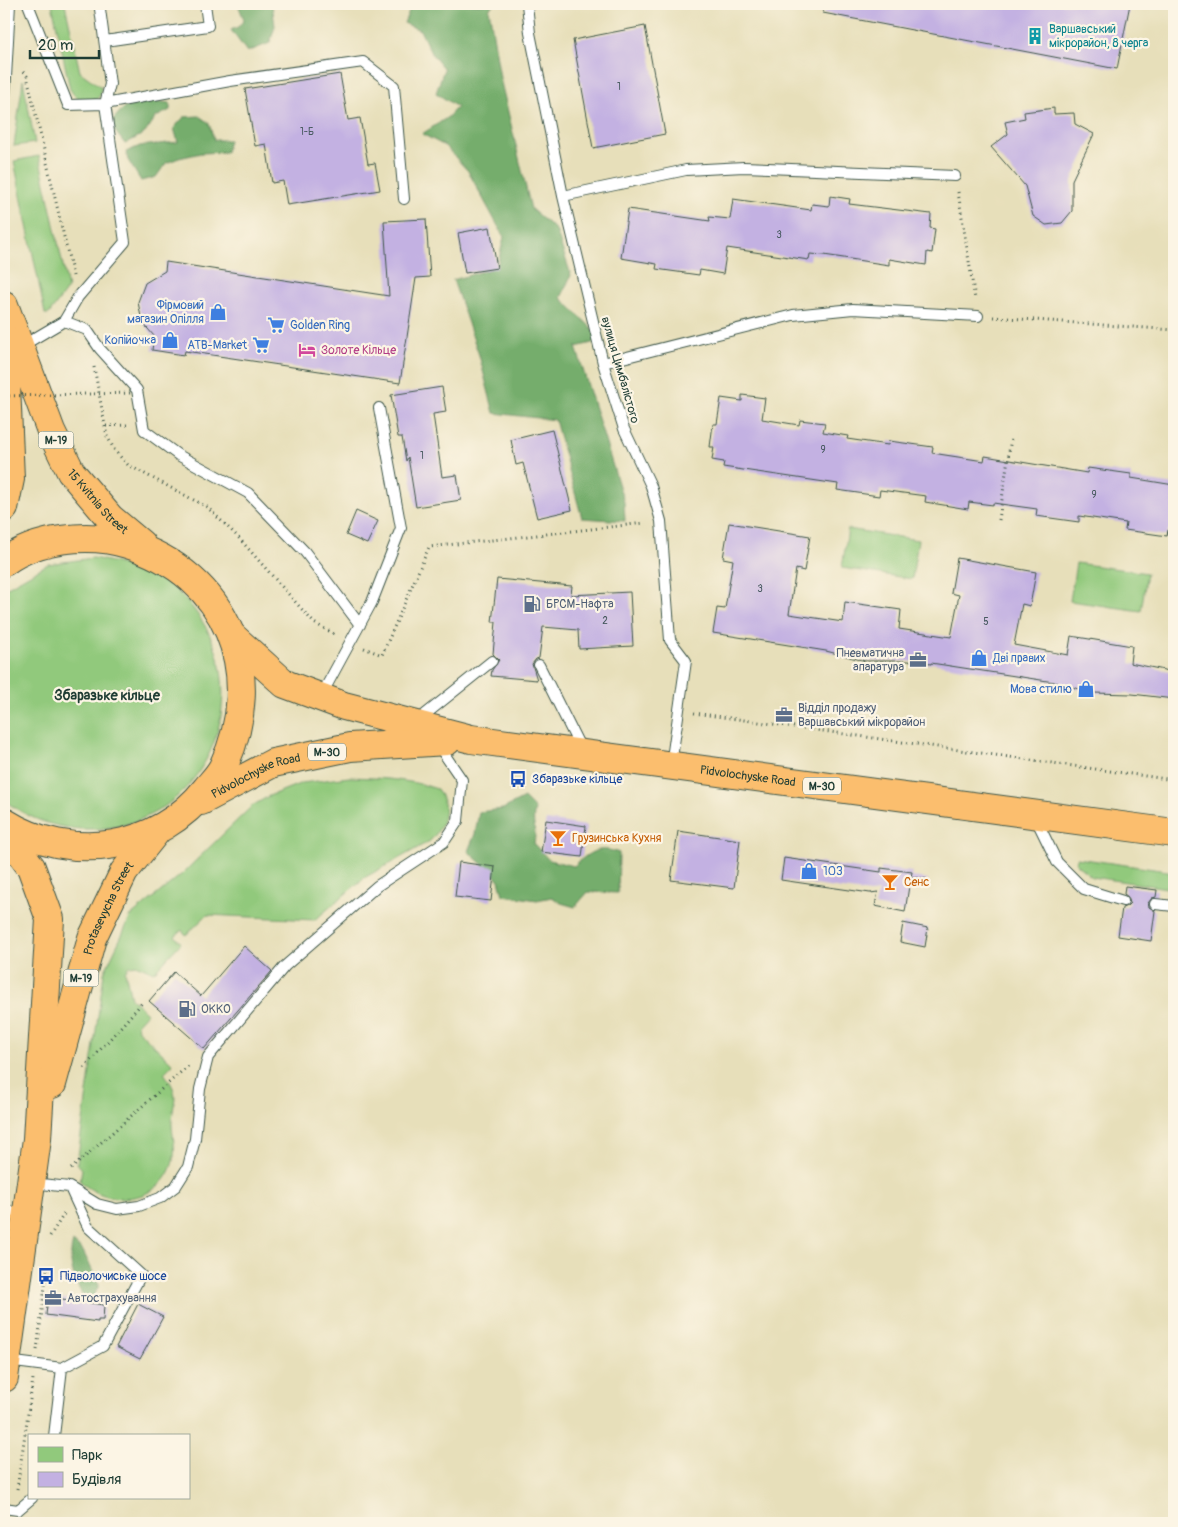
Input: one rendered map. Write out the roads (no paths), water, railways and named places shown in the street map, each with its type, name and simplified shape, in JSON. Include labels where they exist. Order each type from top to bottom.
[{"type":"highway","name":"15 Kvitnia Street","points":[[4,305],[12,342],[71,472],[110,518],[148,550]]},
{"type":"highway","name":"15 Kvitnia Street","points":[[4,508],[10,480],[12,342]]},
{"type":"highway","points":[[4,562],[42,544],[78,538],[114,540],[148,550]]},
{"type":"highway","name":"М-19","points":[[148,550],[175,565],[199,584],[218,609],[232,636],[242,681],[239,726],[222,769],[194,805],[156,832]]},
{"type":"highway","name":"Pidvolochyske Road","points":[[232,636],[285,684],[412,725],[471,739],[1174,833]]},
{"type":"highway","name":"Pidvolochyske Road","points":[[194,805],[273,762],[350,747],[471,739]]},
{"type":"highway","points":[[4,822],[23,834],[67,847],[113,846],[156,832]]},
{"type":"highway","name":"Protasevycha Street","points":[[4,831],[31,867],[50,919],[37,1139],[31,1182],[15,1212],[5,1370]]},
{"type":"highway","name":"Protasevycha Street","points":[[37,1139],[92,938],[124,872],[156,832]]},
{"type":"lane","points":[[4,114],[10,4]]},
{"type":"lane","points":[[28,4],[68,105],[105,104],[230,81],[362,62],[394,86],[404,199]]},
{"type":"lane","points":[[104,41],[208,26],[205,4]]},
{"type":"lane","name":"вулиця Цимбалістого","points":[[527,4],[530,33],[563,196],[603,364],[624,429],[651,486],[661,521],[670,640],[686,662],[670,766]]},
{"type":"lane","points":[[12,342],[64,321],[78,297],[125,242],[105,104],[110,84],[100,8]]},
{"type":"lane","points":[[563,196],[686,170],[715,168],[744,167],[955,176]]},
{"type":"lane","points":[[603,364],[793,315],[853,309],[978,316]]},
{"type":"lane","points":[[64,321],[87,330],[100,349],[137,390],[144,430],[178,455],[248,493],[305,552],[360,625]]},
{"type":"lane","points":[[321,697],[372,602],[402,528],[379,408]]},
{"type":"lane","points":[[412,725],[492,660]]},
{"type":"lane","points":[[539,666],[584,754]]},
{"type":"lane","points":[[31,1182],[69,1187],[97,1204],[117,1209],[139,1206],[160,1198],[176,1186],[188,1167],[195,1139],[200,1089],[208,1057],[285,966],[377,886],[444,842],[458,821],[462,780],[436,742]]},
{"type":"lane","points":[[1033,814],[1057,862],[1084,889],[1123,901]]},
{"type":"lane","points":[[1156,904],[1174,906]]},
{"type":"lane","points":[[5,1370],[35,1365],[62,1368],[103,1346],[141,1275],[88,1227],[69,1187]]},
{"type":"lane","points":[[54,1434],[62,1368]]},
{"type":"lane","points":[[9,1508],[18,1510],[30,1500]]},
{"type":"place","name":"Варшавський мікрорайон, 8 черга","points":[[1035,36]]},
{"type":"place","name":"Фірмовий магазин Опілля","points":[[218,312]]},
{"type":"place","name":"Golden Ring","points":[[276,325]]},
{"type":"place","name":"Копійочка","points":[[170,340]]},
{"type":"place","name":"ATB-Market","points":[[261,345]]},
{"type":"place","name":"Золоте Кільце","points":[[307,350]]},
{"type":"place","name":"БРСМ-Нафта","points":[[532,604]]},
{"type":"place","name":"Дві правих","points":[[979,658]]},
{"type":"place","name":"Пневматична апаратура","points":[[918,660]]},
{"type":"place","name":"Мова стилю","points":[[1086,689]]},
{"type":"place","name":"Відділ продажу Варшавський мікрорайон","points":[[784,715]]},
{"type":"place","name":"Збаразьке кільце","points":[[518,779]]},
{"type":"place","name":"Грузинська Кухня","points":[[558,838]]},
{"type":"place","name":"103","points":[[809,871]]},
{"type":"place","name":"Сенс","points":[[890,882]]},
{"type":"place","name":"OKKO","points":[[187,1009]]},
{"type":"place","name":"Підволочиське шосе","points":[[46,1276]]},
{"type":"place","name":"Автострахування","points":[[53,1298]]},
{"type":"district","name":"Збаразьке кільце","points":[[107,695]]}]
